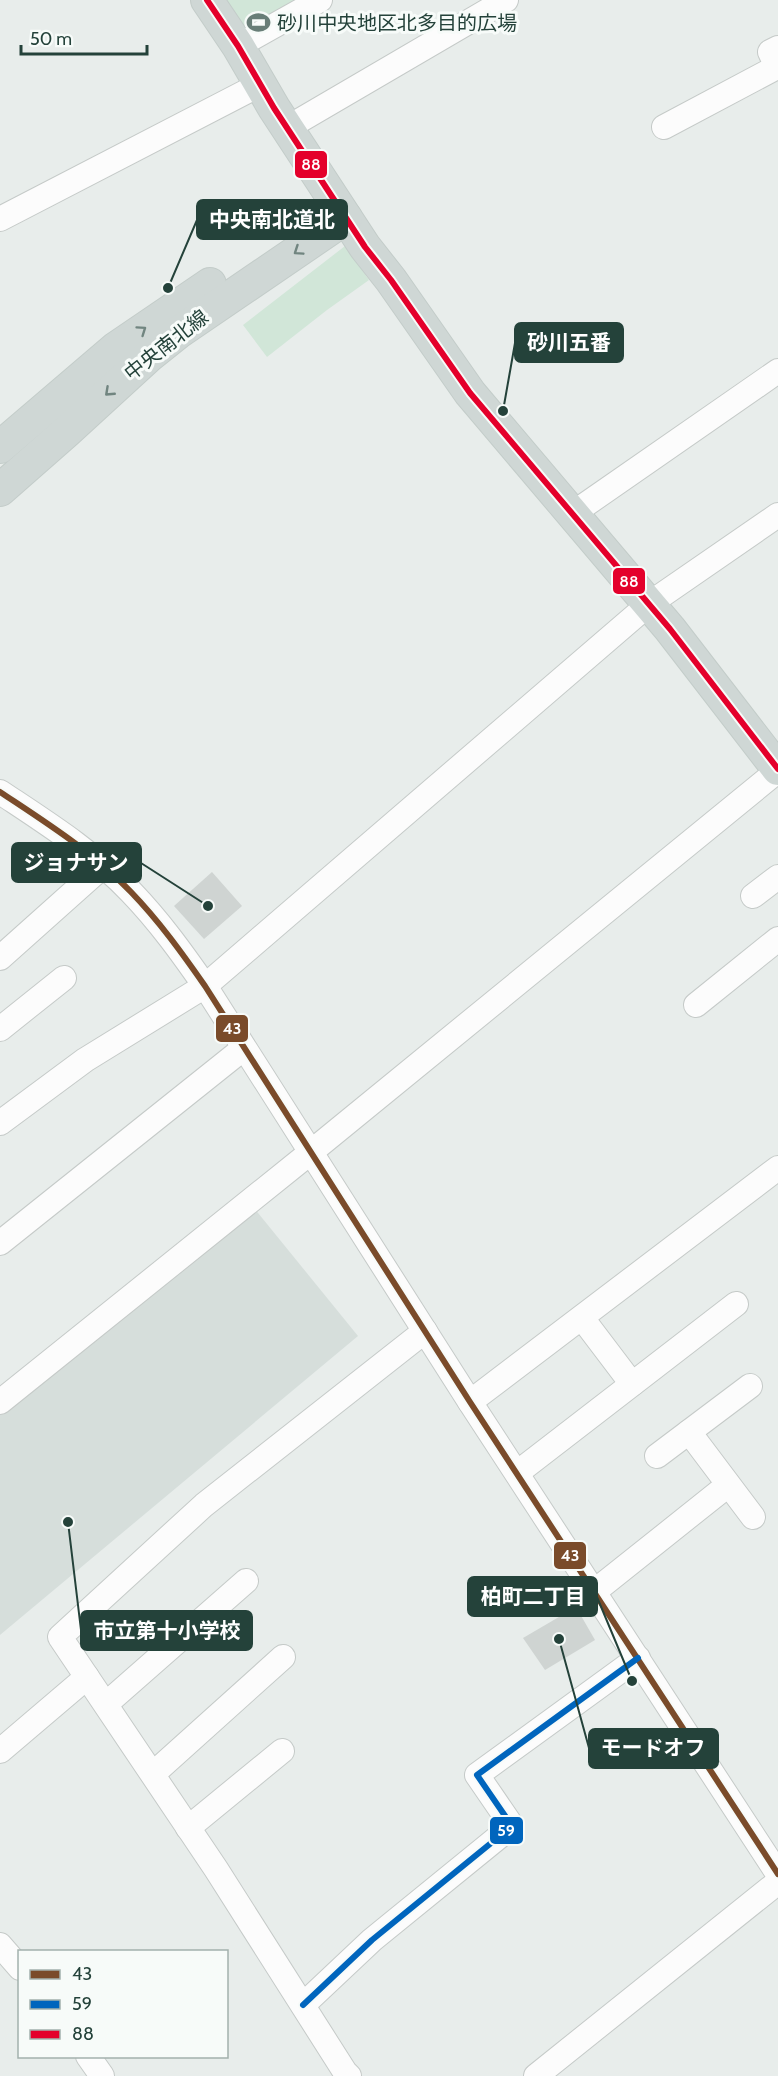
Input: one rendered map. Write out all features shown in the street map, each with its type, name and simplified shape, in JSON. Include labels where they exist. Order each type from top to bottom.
[{"type":"main road","points":[[207,0],[365,248],[391,280],[470,393],[649,604],[777,765]]},
{"type":"main road","name":"中央南北線","points":[[0,447],[116,348],[341,209]]},
{"type":"main road","name":"中央南北線","points":[[0,490],[149,356],[341,209]]},
{"type":"street","points":[[238,46],[320,0]]},
{"type":"street","points":[[287,128],[506,0]]},
{"type":"street","points":[[664,127],[777,67],[771,52],[778,48]]},
{"type":"street","points":[[0,219],[261,84]]},
{"type":"street","points":[[572,514],[778,371]]},
{"type":"street","points":[[0,1123],[86,1060],[205,986],[649,604],[778,515]]},
{"type":"street","points":[[0,1402],[311,1152],[770,777],[777,765]]},
{"type":"street","points":[[0,792],[62,834],[130,890],[153,916],[205,986],[470,1402],[778,1874]]},
{"type":"street","points":[[0,957],[103,866]]},
{"type":"street","points":[[753,896],[778,876]]},
{"type":"street","points":[[696,1005],[778,939]]},
{"type":"street","points":[[0,1029],[64,978]]},
{"type":"street","points":[[0,1243],[244,1048]]},
{"type":"street","points":[[470,1402],[778,1167]]},
{"type":"street","points":[[517,1473],[736,1304]]},
{"type":"street","points":[[582,1318],[632,1384]]},
{"type":"street","points":[[349,2076],[153,1774],[60,1637],[204,1505],[425,1331]]},
{"type":"street","points":[[657,1456],[750,1386]]},
{"type":"street","points":[[689,1432],[753,1517]]},
{"type":"street","points":[[595,1591],[728,1485]]},
{"type":"street","points":[[106,1704],[246,1581]]},
{"type":"street","points":[[153,1774],[283,1658]]},
{"type":"street","points":[[303,2005],[372,1940],[512,1826],[477,1775],[638,1658]]},
{"type":"street","points":[[0,1751],[87,1677]]},
{"type":"street","points":[[188,1828],[282,1751]]},
{"type":"street","points":[[536,2076],[778,1882]]},
{"type":"street","points":[[0,1944],[18,1966]]},
{"type":"street","points":[[89,2058],[102,2076]]},
{"type":"shaded area","points":[[254,1208],[358,1336],[0,1635],[0,1409]]},
{"type":"green space","name":"砂川中央地区北多目的広場","points":[[216,0],[328,0],[247,46]]},
{"type":"green space","points":[[345,246],[369,280],[267,357],[243,325]]},
{"type":"building","points":[[212,872],[242,906],[204,939],[174,906]]},
{"type":"building","points":[[576,1607],[595,1640],[545,1670],[523,1638]]},
{"type":"transit line","name":"88","points":[[207,0],[365,247],[391,280],[470,393],[670,629],[778,769]]},
{"type":"transit line","name":"43","points":[[0,792],[68,838],[116,877],[151,914],[188,961],[470,1402],[778,1874]]},
{"type":"transit line","name":"59","points":[[303,2005],[372,1940],[512,1826],[477,1775],[638,1658]]},
{"type":"place","name":"砂川中央地区北多目的広場","points":[[259,23]]},
{"type":"place","name":"中央南北道北","points":[[168,288]]},
{"type":"place","name":"砂川五番","points":[[503,411]]},
{"type":"place","name":"ジョナサン","points":[[208,906]]},
{"type":"place","name":"市立第十小学校","points":[[68,1522]]},
{"type":"place","name":"モードオフ","points":[[559,1639]]},
{"type":"place","name":"柏町二丁目","points":[[632,1681]]}]
